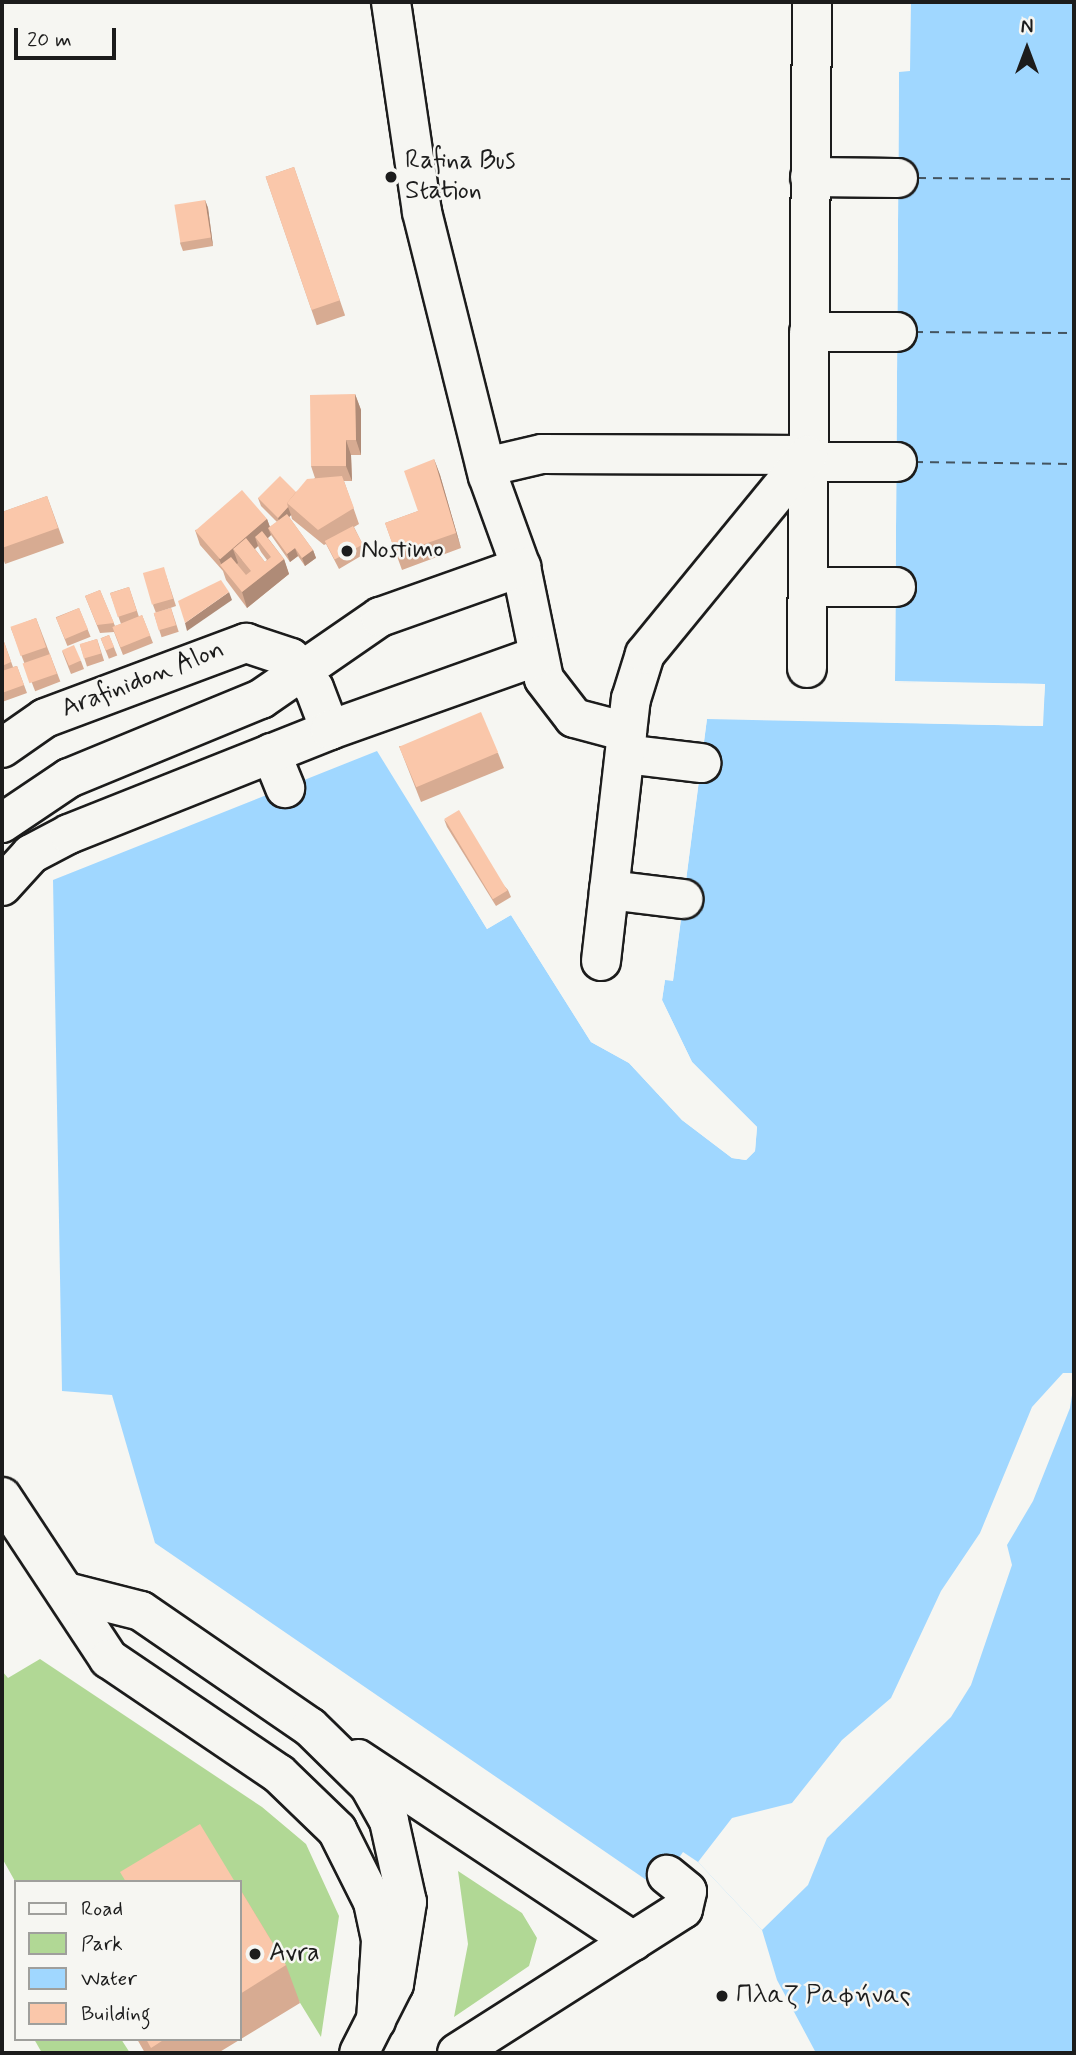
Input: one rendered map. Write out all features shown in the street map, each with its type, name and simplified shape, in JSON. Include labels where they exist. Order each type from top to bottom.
[{"type":"street","points":[[391,2],[417,189],[486,467],[521,567],[538,656],[550,689],[574,718],[626,743],[701,763]]},
{"type":"street","points":[[807,668],[812,2]]},
{"type":"street","points":[[810,177],[898,178]]},
{"type":"street","points":[[809,332],[897,332]]},
{"type":"street","points":[[486,467],[542,454],[897,462]]},
{"type":"street","points":[[601,961],[636,677],[660,632],[808,459]]},
{"type":"street","points":[[2,823],[69,778],[261,699],[406,605],[521,567]]},
{"type":"street","points":[[808,587],[896,587]]},
{"type":"street","name":"Arafinidon Alon","points":[[2,748],[45,718],[230,645],[264,644],[302,671],[330,730]]},
{"type":"street","points":[[2,886],[14,868],[49,844],[330,730],[538,656]]},
{"type":"street","points":[[271,753],[285,788]]},
{"type":"street","points":[[609,890],[683,899]]},
{"type":"street","points":[[2,1497],[35,1553],[70,1593],[109,1659],[279,1774],[337,1830],[358,1864],[378,1928],[367,2037]]},
{"type":"street","points":[[70,1593],[141,1611],[310,1727],[633,1941]]},
{"type":"street","points":[[310,1727],[369,1785],[402,1861],[405,1944],[367,2037]]},
{"type":"street","points":[[457,2053],[687,1904],[687,1891],[667,1875]]},
{"type":"green space","points":[[40,1659],[262,1807],[306,1844],[339,1916],[321,2037],[242,1908],[242,1880],[14,1880],[2,1858],[2,1671],[8,1678]]},
{"type":"green space","points":[[458,1871],[522,1913],[537,1938],[529,1966],[454,2017],[468,1944]]},
{"type":"green space","points":[[35,2041],[122,2041],[130,2053],[42,2053]]},
{"type":"water","points":[[911,2],[1074,2],[1074,2053],[816,2053],[777,1980],[762,1930],[698,1862],[683,1852],[658,1888],[155,1543],[112,1395],[62,1391],[53,880],[377,751],[487,929],[511,915],[591,1042],[629,1063],[682,1120],[732,1158],[746,1160],[755,1151],[757,1127],[692,1062],[662,1000],[665,980],[673,980],[707,718],[1042,726],[1045,684],[895,682],[899,71],[910,71]]},
{"type":"pier","points":[[908,2],[910,71],[899,72],[895,681],[1045,684],[1043,726],[707,719],[673,981],[665,980],[662,1000],[692,1062],[757,1127],[756,1139],[754,1129],[689,1064],[658,1000],[661,978],[670,977],[704,716],[1039,723],[1041,687],[891,682],[896,71],[907,68]]},
{"type":"pier","points":[[378,750],[488,924],[513,912],[594,1039],[632,1060],[684,1118],[745,1156],[756,1139],[755,1151],[746,1160],[732,1158],[682,1120],[629,1063],[591,1042],[511,915],[487,929]]},
{"type":"pier","points":[[1063,1373],[1072,1373],[1074,1382],[1070,1408],[1033,1501],[1007,1545],[1012,1565],[971,1685],[951,1717],[827,1838],[808,1885],[762,1930],[698,1862],[732,1818],[792,1803],[842,1740],[891,1698],[941,1591],[980,1533],[1032,1407]]},
{"type":"building","points":[[294,167],[340,300],[312,310],[266,177]]},
{"type":"building","points":[[205,200],[211,238],[180,242],[174,205]]},
{"type":"building","points":[[355,394],[356,440],[346,440],[346,466],[311,466],[310,395]]},
{"type":"building","points":[[434,459],[456,533],[396,554],[385,523],[418,511],[404,471]]},
{"type":"building","points":[[280,476],[296,492],[278,518],[258,498]]},
{"type":"building","points":[[342,476],[354,508],[318,530],[287,503],[307,479]]},
{"type":"building","points":[[242,490],[267,519],[220,559],[195,531]]},
{"type":"building","points":[[47,496],[58,528],[2,548],[2,512]]},
{"type":"building","points":[[287,514],[313,550],[302,558],[295,548],[287,554],[268,528]]},
{"type":"building","points":[[353,526],[363,545],[335,560],[325,541]]},
{"type":"building","points":[[262,531],[284,559],[242,592],[220,565],[231,557],[246,575],[251,571],[233,549],[246,538],[265,562],[271,557],[255,537]]},
{"type":"building","points":[[164,567],[173,599],[152,605],[143,573]]},
{"type":"building","points":[[221,580],[229,592],[185,623],[178,601]]},
{"type":"building","points":[[129,587],[137,611],[118,617],[110,593]]},
{"type":"building","points":[[100,590],[114,623],[97,625],[85,596]]},
{"type":"building","points":[[79,608],[88,629],[65,639],[56,618]]},
{"type":"building","points":[[171,608],[176,625],[159,630],[154,613]]},
{"type":"building","points":[[142,615],[150,635],[121,647],[112,627]]},
{"type":"building","points":[[36,618],[46,647],[21,656],[10,627]]},
{"type":"building","points":[[109,635],[114,647],[106,650],[101,639]]},
{"type":"building","points":[[2,636],[11,662],[2,666]]},
{"type":"building","points":[[97,639],[101,653],[84,658],[80,644]]},
{"type":"building","points":[[74,645],[81,661],[69,666],[62,650]]},
{"type":"building","points":[[50,654],[57,674],[29,683],[23,663]]},
{"type":"building","points":[[17,666],[24,685],[2,693],[2,671]]},
{"type":"building","points":[[481,712],[498,753],[416,787],[399,747]]},
{"type":"building","points":[[459,810],[507,891],[493,899],[444,819]]},
{"type":"building","points":[[200,1824],[234,1880],[125,1880],[120,1872]]},
{"type":"building","points":[[242,1892],[286,1965],[242,1993]]},
{"type":"building","points":[[147,2041],[162,2041],[151,2048]]},
{"type":"ferry route","points":[[917,178],[1074,179]]},
{"type":"ferry route","points":[[914,332],[1074,333]]},
{"type":"ferry route","points":[[914,462],[1074,464]]},
{"type":"place","name":"Rafina Bus Station","points":[[391,177]]},
{"type":"place","name":"Nostimo","points":[[347,551]]},
{"type":"place","name":"Avra","points":[[255,1954]]},
{"type":"place","name":"Πλαζ Ραφήνας","points":[[722,1996]]}]
